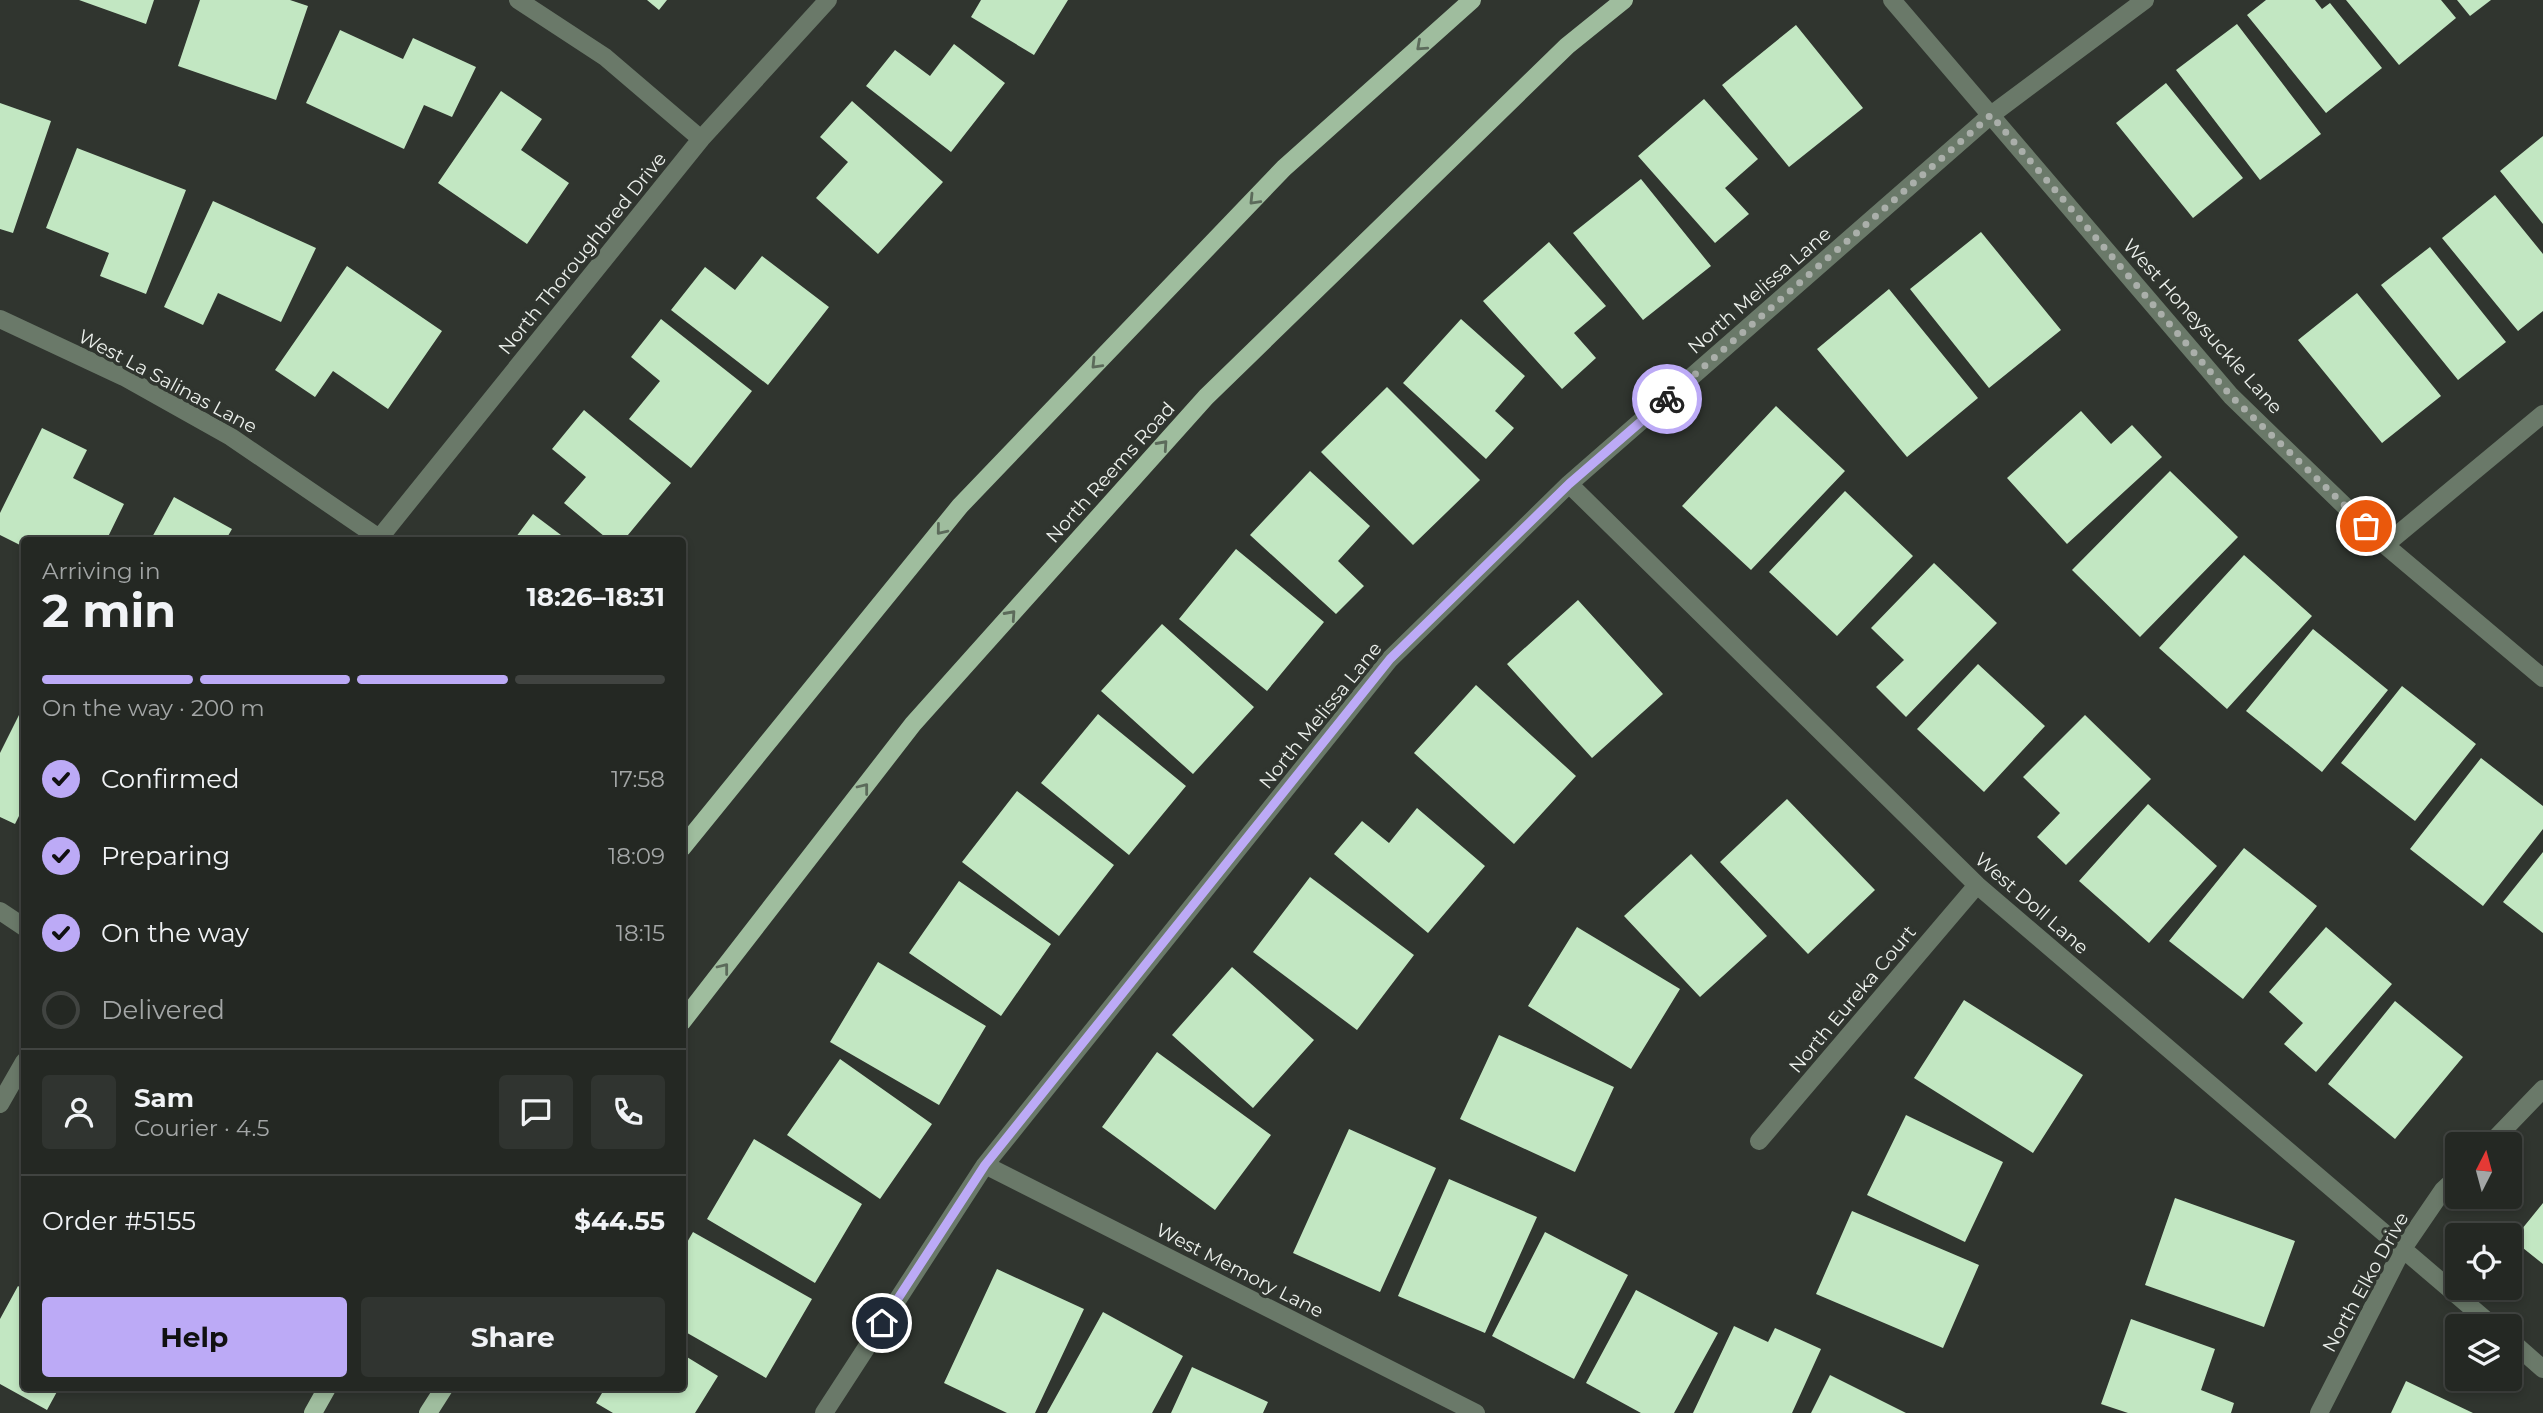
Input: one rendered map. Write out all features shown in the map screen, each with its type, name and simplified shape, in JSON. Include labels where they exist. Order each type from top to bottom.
[{"type":"main road","points":[[686,843],[960,506],[1284,168],[1472,0]]},
{"type":"main road","name":"North Reems Road","points":[[686,1017],[913,724],[1206,397],[1567,46],[1624,0]]},
{"type":"main road","points":[[313,1413],[325,1391]]},
{"type":"main road","points":[[428,1413],[442,1391]]},
{"type":"street","points":[[518,0],[605,57],[701,139]]},
{"type":"street","name":"North Thoroughbred Drive","points":[[380,537],[701,139],[828,0]]},
{"type":"street","name":"West Honeysuckle Lane","points":[[1892,0],[2231,396],[2385,545],[2543,678]]},
{"type":"street","name":"North Melissa Lane","points":[[824,1413],[985,1165],[1390,659],[1569,484],[1991,115],[2144,0]]},
{"type":"street","name":"West La Salinas Lane","points":[[0,319],[124,377],[231,437],[374,537]]},
{"type":"street","points":[[2385,545],[2543,414]]},
{"type":"street","name":"West Doll Lane","points":[[1569,484],[1977,884],[2479,1314]]},
{"type":"street","name":"North Eureka Court","points":[[1759,1141],[1977,884]]},
{"type":"street","points":[[0,911],[21,925]]},
{"type":"street","points":[[0,1104],[21,1067]]},
{"type":"street","points":[[2502,1132],[2543,1089]]},
{"type":"street","name":"West Memory Lane","points":[[985,1165],[1476,1413]]},
{"type":"street","name":"North Elko Drive","points":[[2319,1413],[2402,1250],[2445,1188]]},
{"type":"street","points":[[2522,1351],[2543,1369]]},
{"type":"building","points":[[79,0],[154,0],[146,24]]},
{"type":"building","points":[[200,0],[290,0],[308,6],[276,100],[178,66]]},
{"type":"building","points":[[647,0],[667,0],[659,10]]},
{"type":"building","points":[[981,0],[1068,0],[1034,55],[971,17]]},
{"type":"building","points":[[2266,0],[2315,0],[2322,9],[2330,3],[2382,68],[2326,113],[2247,15]]},
{"type":"building","points":[[2346,0],[2441,0],[2456,18],[2399,65]]},
{"type":"building","points":[[2457,0],[2491,0],[2470,16]]},
{"type":"building","points":[[2237,24],[2321,134],[2260,180],[2176,70]]},
{"type":"building","points":[[1796,25],[1863,108],[1789,167],[1722,85]]},
{"type":"building","points":[[340,30],[403,59],[413,38],[476,67],[452,117],[424,105],[404,149],[306,103]]},
{"type":"building","points":[[954,44],[1005,83],[951,152],[866,86],[895,50],[930,76]]},
{"type":"building","points":[[2166,83],[2243,178],[2193,218],[2116,123]]},
{"type":"building","points":[[501,91],[542,119],[521,150],[569,183],[527,244],[438,183]]},
{"type":"building","points":[[1704,99],[1758,159],[1725,188],[1749,214],[1715,243],[1638,156]]},
{"type":"building","points":[[852,101],[943,182],[878,254],[816,198],[848,162],[820,137]]},
{"type":"building","points":[[0,103],[51,121],[13,233],[0,229]]},
{"type":"building","points":[[2543,136],[2543,224],[2500,171]]},
{"type":"building","points":[[77,148],[186,190],[146,294],[100,276],[109,253],[46,228]]},
{"type":"building","points":[[1641,179],[1711,266],[1643,320],[1573,233]]},
{"type":"building","points":[[2495,195],[2543,254],[2543,311],[2518,331],[2442,238]]},
{"type":"building","points":[[213,201],[316,248],[281,322],[218,293],[203,325],[164,307]]},
{"type":"building","points":[[1981,232],[2061,330],[1989,388],[1910,289]]},
{"type":"building","points":[[1549,242],[1606,306],[1574,333],[1596,358],[1562,389],[1483,301]]},
{"type":"building","points":[[2430,247],[2506,342],[2458,380],[2381,285]]},
{"type":"building","points":[[762,256],[829,307],[768,385],[671,310],[705,267],[735,290]]},
{"type":"building","points":[[347,266],[442,331],[388,409],[333,371],[315,397],[275,370]]},
{"type":"building","points":[[1889,289],[1978,398],[1907,457],[1817,349]]},
{"type":"building","points":[[2357,293],[2441,396],[2382,443],[2298,340]]},
{"type":"building","points":[[661,319],[752,391],[691,468],[629,419],[660,381],[631,357]]},
{"type":"building","points":[[1461,319],[1525,376],[1495,411],[1514,428],[1486,459],[1403,383]]},
{"type":"building","points":[[1387,387],[1480,480],[1413,545],[1321,452]]},
{"type":"building","points":[[1776,406],[1845,471],[1751,570],[1682,506]]},
{"type":"building","points":[[584,410],[671,483],[626,537],[605,537],[564,503],[586,477],[552,449]]},
{"type":"building","points":[[2081,411],[2111,444],[2132,425],[2162,457],[2067,544],[2007,478]]},
{"type":"building","points":[[42,428],[87,450],[73,478],[124,504],[108,537],[21,537],[21,546],[0,535],[0,513]]},
{"type":"building","points":[[1310,471],[1370,526],[1338,561],[1364,586],[1336,614],[1250,535]]},
{"type":"building","points":[[2170,471],[2238,537],[2140,637],[2072,570]]},
{"type":"building","points":[[1845,491],[1913,556],[1837,636],[1769,572]]},
{"type":"building","points":[[174,497],[232,529],[227,537],[152,537]]},
{"type":"building","points":[[533,514],[564,537],[516,537]]},
{"type":"building","points":[[1236,549],[1324,622],[1267,691],[1179,619]]},
{"type":"building","points":[[2244,555],[2312,616],[2227,709],[2159,648]]},
{"type":"building","points":[[1934,563],[1997,623],[1906,717],[1876,687],[1904,660],[1871,628]]},
{"type":"building","points":[[1578,600],[1663,694],[1592,758],[1507,664]]},
{"type":"building","points":[[1162,624],[1254,707],[1193,774],[1101,691]]},
{"type":"building","points":[[2313,629],[2388,690],[2322,772],[2246,711]]},
{"type":"building","points":[[1978,664],[2045,726],[1984,792],[1917,729]]},
{"type":"building","points":[[1476,685],[1576,776],[1514,844],[1414,753]]},
{"type":"building","points":[[2402,686],[2476,744],[2415,821],[2341,763]]},
{"type":"building","points":[[21,711],[21,812],[15,824],[0,817],[0,753]]},
{"type":"building","points":[[1098,714],[1186,786],[1129,855],[1041,783]]},
{"type":"building","points":[[2085,715],[2151,779],[2066,865],[2037,837],[2060,813],[2023,777]]},
{"type":"building","points":[[2481,758],[2543,806],[2543,829],[2483,906],[2410,849]]},
{"type":"building","points":[[1017,791],[1114,865],[1059,936],[962,862]]},
{"type":"building","points":[[1787,799],[1875,890],[1808,954],[1720,862]]},
{"type":"building","points":[[2148,804],[2217,866],[2149,943],[2079,881]]},
{"type":"building","points":[[1417,808],[1485,866],[1428,933],[1334,854],[1362,821],[1389,843]]},
{"type":"building","points":[[2244,848],[2317,906],[2243,999],[2169,941]]},
{"type":"building","points":[[2543,852],[2543,933],[2503,902]]},
{"type":"building","points":[[1691,854],[1767,936],[1700,997],[1624,916]]},
{"type":"building","points":[[1310,877],[1414,955],[1357,1030],[1253,952]]},
{"type":"building","points":[[959,881],[1051,944],[1001,1016],[909,953]]},
{"type":"building","points":[[1577,927],[1680,989],[1631,1069],[1528,1006]]},
{"type":"building","points":[[2326,927],[2392,984],[2316,1072],[2284,1044],[2303,1023],[2269,992]]},
{"type":"building","points":[[878,962],[986,1026],[939,1105],[830,1042]]},
{"type":"building","points":[[1232,967],[1314,1040],[1253,1108],[1172,1035]]},
{"type":"building","points":[[1964,1000],[2083,1075],[2033,1153],[1914,1078]]},
{"type":"building","points":[[2395,1001],[2463,1057],[2395,1139],[2328,1084]]},
{"type":"building","points":[[1499,1035],[1614,1087],[1575,1172],[1460,1119]]},
{"type":"building","points":[[1157,1052],[1271,1135],[1215,1210],[1102,1127]]},
{"type":"building","points":[[840,1059],[932,1124],[880,1199],[787,1135]]},
{"type":"building","points":[[1906,1115],[2003,1162],[1965,1242],[1867,1195]]},
{"type":"building","points":[[1349,1129],[1436,1168],[1380,1292],[1293,1253]]},
{"type":"building","points":[[754,1139],[862,1204],[815,1283],[707,1219]]},
{"type":"building","points":[[1449,1179],[1537,1217],[1485,1333],[1398,1296]]},
{"type":"building","points":[[2175,1198],[2295,1241],[2264,1327],[2145,1285]]},
{"type":"building","points":[[2543,1203],[2543,1264],[2522,1247],[2522,1229]]},
{"type":"building","points":[[1852,1211],[1979,1265],[1943,1348],[1816,1294]]},
{"type":"building","points":[[693,1232],[812,1299],[766,1378],[686,1332],[686,1244]]},
{"type":"building","points":[[1545,1232],[1628,1275],[1574,1379],[1492,1336]]},
{"type":"building","points":[[997,1269],[1084,1309],[1035,1413],[1007,1413],[944,1383]]},
{"type":"building","points":[[18,1286],[21,1288],[21,1391],[57,1391],[47,1410],[0,1384],[0,1319]]},
{"type":"building","points":[[1636,1290],[1718,1333],[1674,1413],[1641,1413],[1586,1383]]},
{"type":"building","points":[[1103,1312],[1183,1356],[1152,1413],[1047,1413]]},
{"type":"building","points":[[2131,1319],[2215,1349],[2201,1390],[2234,1403],[2231,1413],[2128,1413],[2101,1404]]},
{"type":"building","points":[[1734,1326],[1768,1342],[1775,1328],[1821,1349],[1792,1413],[1693,1413]]},
{"type":"building","points":[[686,1356],[718,1376],[695,1413],[613,1413],[596,1403],[603,1391],[686,1391]]},
{"type":"building","points":[[1192,1367],[1268,1402],[1263,1413],[1171,1413]]},
{"type":"building","points":[[1830,1375],[1906,1413],[1811,1413]]},
{"type":"building","points":[[2406,1381],[2473,1413],[2391,1413]]},
{"type":"way so far","points":[[1667,399],[1991,115],[2231,396],[2366,526]]},
{"type":"route","points":[[882,1323],[985,1165],[1390,659],[1569,484],[1667,399]]}]
